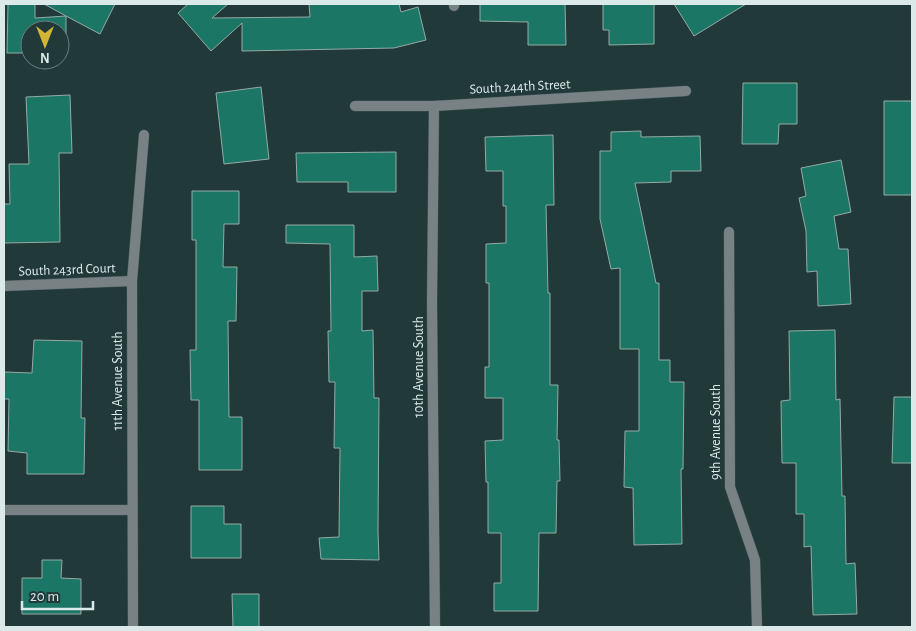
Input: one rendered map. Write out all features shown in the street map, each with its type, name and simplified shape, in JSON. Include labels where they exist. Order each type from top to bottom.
[{"type":"street","name":"South 244th Street","points":[[355,106],[434,106],[686,91]]},
{"type":"street","name":"10th Avenue South","points":[[434,106],[432,312],[435,627]]},
{"type":"street","name":"11th Avenue South","points":[[133,627],[132,281],[144,135]]},
{"type":"street","name":"9th Avenue South","points":[[729,232],[730,487],[755,560],[757,627]]},
{"type":"street","name":"South 243rd Court","points":[[4,286],[132,281]]},
{"type":"street","points":[[4,510],[132,510]]},
{"type":"building","points":[[8,4],[35,4],[35,18],[66,16],[66,20],[20,20],[20,53],[7,53]]},
{"type":"building","points":[[44,4],[115,4],[100,34]]},
{"type":"building","points":[[188,4],[228,4],[212,18],[310,17],[309,4],[399,4],[401,12],[418,7],[426,40],[394,48],[242,51],[242,23],[211,51],[178,13]]},
{"type":"building","points":[[480,4],[565,4],[566,45],[528,45],[528,22],[480,21]]},
{"type":"building","points":[[603,4],[654,4],[654,44],[609,45],[609,30],[603,30]]},
{"type":"building","points":[[674,4],[746,4],[694,36]]},
{"type":"building","points":[[743,83],[797,83],[797,124],[779,124],[778,144],[742,144]]},
{"type":"building","points":[[261,87],[269,159],[224,164],[216,93]]},
{"type":"building","points":[[70,95],[72,153],[59,153],[60,242],[4,243],[4,204],[10,204],[9,164],[29,164],[26,97]]},
{"type":"building","points":[[884,101],[912,101],[912,195],[884,195]]},
{"type":"building","points":[[641,131],[641,137],[700,136],[701,171],[671,171],[671,182],[635,183],[656,283],[659,283],[659,360],[670,360],[670,382],[684,382],[683,469],[681,469],[682,544],[634,545],[633,488],[624,487],[625,431],[639,431],[639,349],[620,349],[620,268],[611,269],[600,219],[600,151],[611,151],[611,132]]},
{"type":"building","points":[[553,135],[554,205],[546,205],[548,293],[550,293],[550,385],[558,385],[557,440],[559,440],[560,481],[557,481],[556,533],[539,533],[538,611],[494,611],[494,583],[501,583],[501,533],[488,533],[488,482],[486,482],[485,441],[503,440],[503,398],[485,398],[485,367],[489,367],[489,283],[486,283],[486,244],[506,243],[506,206],[503,206],[503,171],[486,171],[485,137]]},
{"type":"building","points":[[396,152],[396,192],[348,192],[348,182],[297,182],[296,153]]},
{"type":"building","points":[[841,160],[851,212],[834,216],[839,249],[848,249],[851,304],[818,306],[817,271],[807,272],[806,231],[799,198],[806,196],[801,168]]},
{"type":"building","points":[[192,191],[239,191],[239,224],[224,224],[223,267],[237,267],[236,321],[228,321],[229,417],[242,417],[242,470],[199,470],[199,400],[191,400],[190,350],[196,350],[196,240],[192,240]]},
{"type":"building","points":[[286,225],[354,225],[354,257],[377,256],[378,291],[362,291],[362,331],[373,330],[374,398],[379,398],[379,560],[321,559],[319,538],[339,537],[340,448],[334,448],[335,382],[329,382],[328,331],[331,331],[330,244],[286,243]]},
{"type":"building","points":[[835,330],[836,400],[840,399],[842,496],[845,496],[846,564],[855,563],[857,614],[813,615],[811,546],[804,547],[804,514],[796,514],[796,463],[782,463],[781,401],[790,400],[789,331]]},
{"type":"building","points":[[34,340],[82,341],[81,418],[85,418],[84,474],[27,474],[27,453],[8,451],[9,399],[4,399],[4,372],[32,373]]},
{"type":"building","points":[[894,397],[912,397],[912,463],[892,463]]},
{"type":"building","points":[[191,506],[224,506],[224,524],[241,524],[241,558],[191,558]]},
{"type":"building","points":[[42,560],[62,560],[61,578],[81,579],[81,614],[22,614],[22,578],[42,578]]},
{"type":"building","points":[[232,594],[259,594],[259,627],[233,627]]}]
